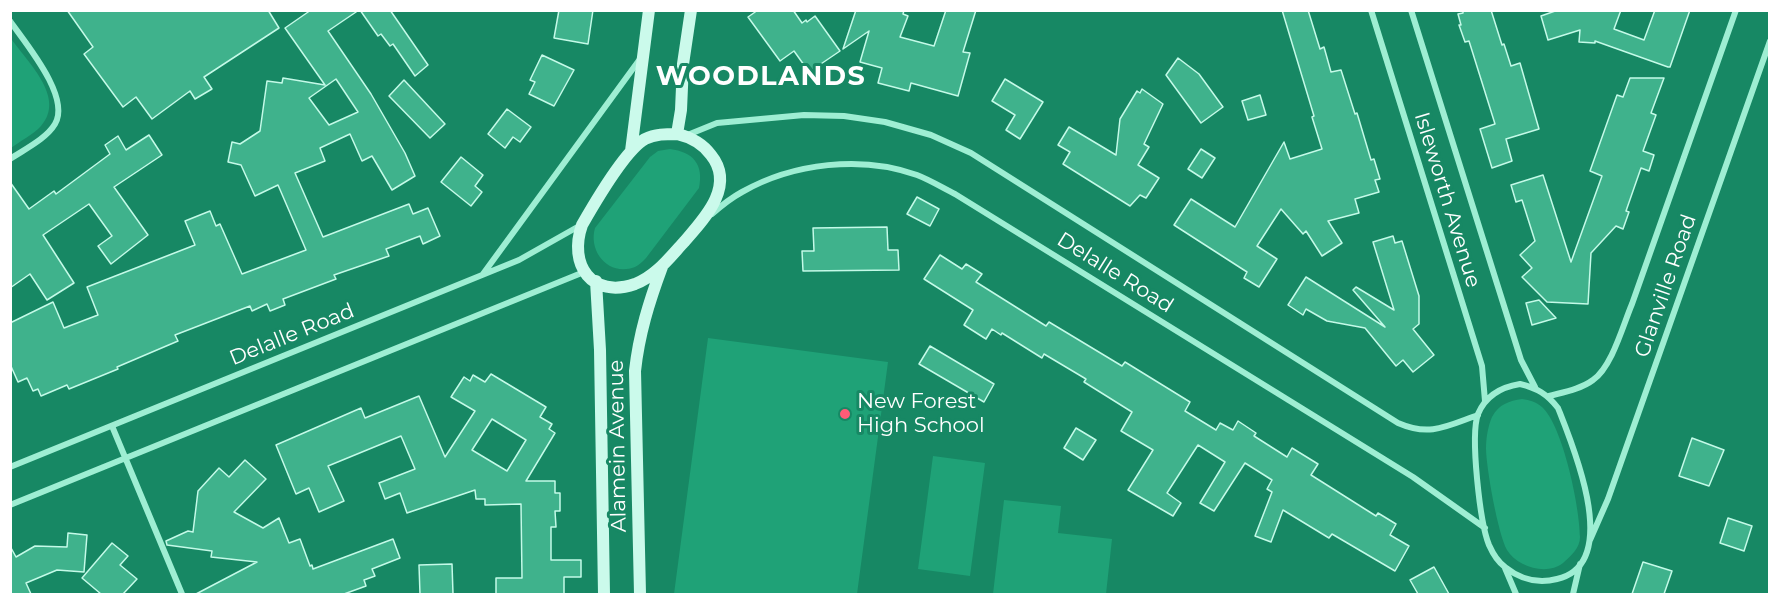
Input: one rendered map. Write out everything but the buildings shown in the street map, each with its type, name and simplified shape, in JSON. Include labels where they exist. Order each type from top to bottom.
[{"type":"street","points":[[631,151],[649,10]]},
{"type":"street","points":[[681,135],[682,64],[691,10]]},
{"type":"street","name":"Isleworth Avenue","points":[[1371,10],[1482,366],[1485,401]]},
{"type":"street","name":"Isleworth Avenue","points":[[1411,10],[1521,360],[1535,387]]},
{"type":"street","name":"Glanville Road","points":[[1549,396],[1584,385],[1595,379],[1612,352],[1632,304],[1736,10]]},
{"type":"street","points":[[10,21],[54,86],[60,106],[55,125],[10,159]]},
{"type":"street","name":"Glanville Road","points":[[1580,564],[1608,499],[1770,41]]},
{"type":"street","points":[[483,275],[643,55]]},
{"type":"street","name":"Delalle Road","points":[[681,135],[717,123],[804,115],[844,116],[885,122],[931,135],[971,153],[1398,423],[1412,429],[1426,430],[1441,428],[1478,415]]},
{"type":"street","points":[[657,135],[681,135],[707,150],[720,171],[721,183],[717,197],[703,219],[663,266],[636,284],[610,286],[596,281],[584,272],[578,263],[577,238],[582,225],[631,151],[644,140],[657,135]]},
{"type":"street","name":"Delalle Road","points":[[703,219],[741,192],[778,176],[828,164],[889,167],[918,176],[955,194],[1403,471],[1485,528]]},
{"type":"street","name":"Delalle Road","points":[[10,467],[519,260],[582,225]]},
{"type":"street","name":"Alamein Avenue","points":[[640,594],[634,371],[638,340],[646,310],[663,266]]},
{"type":"street","points":[[10,506],[584,272]]},
{"type":"street","name":"Alamein Avenue","points":[[596,281],[600,350],[603,594]]},
{"type":"street","points":[[1516,594],[1504,567],[1495,557],[1485,528],[1474,449],[1478,415],[1485,401],[1495,392],[1520,384],[1535,387],[1549,396],[1558,408],[1582,478],[1588,503],[1590,540]]},
{"type":"street","points":[[112,426],[182,594]]},
{"type":"street","points":[[1504,567],[1533,581],[1546,581],[1560,579],[1580,564]]},
{"type":"street","points":[[1574,594],[1580,564]]},
{"type":"green space","points":[[10,37],[34,68],[47,91],[49,103],[48,115],[41,126],[11,148]]},
{"type":"green space","points":[[670,149],[685,153],[695,161],[700,172],[699,188],[641,263],[626,269],[609,265],[598,254],[595,246],[595,228],[650,157],[658,151]]},
{"type":"green space","points":[[708,338],[888,362],[857,594],[674,594]]},
{"type":"green space","points":[[1522,399],[1542,407],[1550,417],[1557,431],[1574,488],[1580,537],[1578,545],[1563,563],[1549,569],[1525,565],[1507,550],[1496,516],[1490,484],[1486,448],[1491,421],[1501,406]]},
{"type":"green space","points":[[933,456],[985,463],[970,576],[918,569]]},
{"type":"green space","points":[[1004,500],[1061,506],[1058,533],[1112,539],[1106,594],[993,594]]},
{"type":"place","name":"New Forest High School","points":[[845,414]]},
{"type":"district","name":"WOODLANDS","points":[[761,77]]}]
